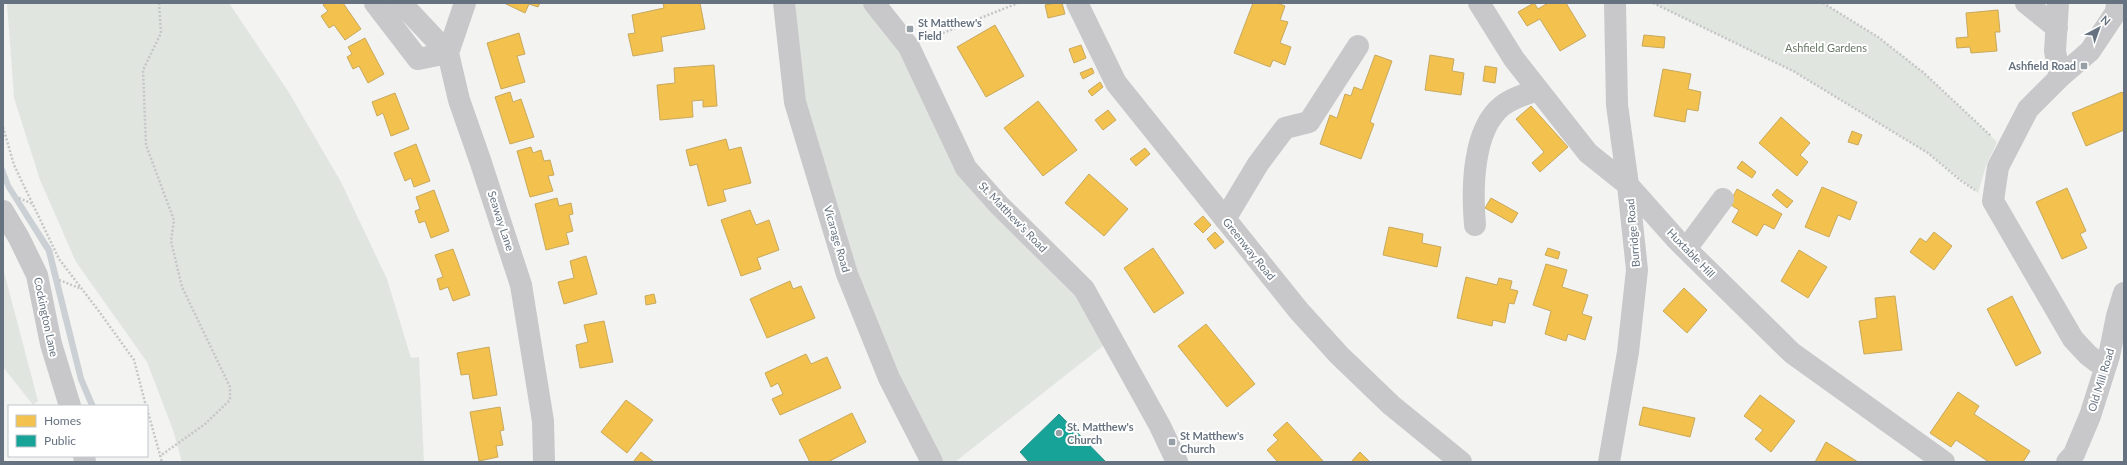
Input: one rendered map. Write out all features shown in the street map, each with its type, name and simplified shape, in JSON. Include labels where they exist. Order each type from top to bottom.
[{"type":"street","points":[[375,3],[418,59],[448,53]]},
{"type":"street","points":[[401,3],[448,53]]},
{"type":"street","points":[[448,53],[465,3]]},
{"type":"street","name":"Vicarage Road","points":[[784,3],[795,102],[847,274],[889,378],[932,462]]},
{"type":"street","name":"St. Matthew's Road","points":[[874,3],[909,47],[966,168],[999,205],[1084,289],[1160,426],[1177,462]]},
{"type":"street","name":"Greenway Road","points":[[1077,3],[1080,12],[1116,83],[1299,311],[1339,355],[1391,404],[1461,462]]},
{"type":"street","name":"Huxtable Hill","points":[[1480,3],[1514,59],[1588,153],[1628,185],[1686,249],[1792,353],[1944,462]]},
{"type":"street","name":"Burridge Road","points":[[1609,462],[1628,352],[1637,270],[1628,185],[1617,105],[1615,3]]},
{"type":"street","points":[[2026,3],[2057,28]]},
{"type":"street","points":[[2058,3],[2055,52],[2060,77]]},
{"type":"street","points":[[2106,368],[2088,355],[2073,339],[1993,201],[1998,167],[2028,109],[2060,77],[2090,51],[2116,12],[2117,3]]},
{"type":"street","points":[[1225,219],[1258,164],[1285,128],[1309,122],[1358,46]]},
{"type":"street","name":"Seaway Lane","points":[[448,53],[459,100],[483,167],[521,285],[544,421],[544,462]]},
{"type":"street","points":[[1475,225],[1473,199],[1478,157],[1483,132],[1491,117],[1503,105],[1538,90]]},
{"type":"street","points":[[1686,249],[1723,199]]},
{"type":"street","name":"Cockington Lane","points":[[3,211],[38,275],[51,344],[70,405]]},
{"type":"street","name":"Old Mill Road","points":[[2067,462],[2074,454],[2090,416],[2106,368],[2124,293]]},
{"type":"path","points":[[159,3],[161,33],[143,70],[146,145],[174,220],[171,241],[182,287],[230,387],[230,400],[205,424],[160,456]]},
{"type":"path","points":[[909,47],[1018,3]]},
{"type":"path","points":[[1653,3],[1793,72],[1928,153],[1960,180],[1993,201]]},
{"type":"path","points":[[1823,3],[1878,37],[1924,73],[2006,149]]},
{"type":"path","points":[[3,127],[14,165],[59,259],[83,289],[134,360],[146,405]]},
{"type":"path","points":[[66,282],[83,289]]},
{"type":"path","points":[[148,413],[162,462]]},
{"type":"green space","points":[[7,3],[229,3],[288,91],[341,182],[387,279],[411,358],[419,357],[424,462],[182,462],[173,430],[147,362],[76,262],[40,180],[14,98]]},
{"type":"green space","points":[[784,3],[874,3],[966,168],[1113,338],[955,462],[932,462],[820,180]]},
{"type":"green space","name":"Ashfield Gardens","points":[[1653,3],[1823,3],[1878,37],[1924,73],[1997,142],[1986,166],[1978,193],[1928,153],[1793,71]]},
{"type":"green space","points":[[3,268],[38,401],[33,405],[3,367]]},
{"type":"shaded area","points":[[3,164],[11,185],[52,249],[84,378],[96,405],[89,405],[78,380],[46,252],[3,181]]},
{"type":"building: Homes","points":[[326,3],[343,3],[361,29],[345,40],[334,25],[329,28],[321,16],[328,11],[323,5]]},
{"type":"building: Homes","points":[[504,3],[540,3],[538,7],[529,4],[525,13]]},
{"type":"building: Homes","points":[[663,3],[700,3],[705,29],[661,37],[663,51],[633,56],[628,34],[635,33],[632,15],[664,8]]},
{"type":"building: Homes","points":[[1062,3],[1065,14],[1048,18],[1045,5]]},
{"type":"building: Homes","points":[[1253,3],[1277,3],[1285,6],[1280,20],[1288,22],[1280,43],[1291,47],[1285,65],[1273,60],[1270,67],[1234,53]]},
{"type":"building: Homes","points":[[1534,3],[1538,9],[1548,3],[1566,3],[1586,36],[1560,51],[1540,19],[1527,26],[1518,12]]},
{"type":"building: Homes","points":[[1998,10],[2000,32],[1995,32],[1997,51],[1971,53],[1970,47],[1957,48],[1956,38],[1968,37],[1966,13]]},
{"type":"building: Homes","points":[[995,25],[1024,76],[986,97],[957,47]]},
{"type":"building: Homes","points":[[519,33],[525,54],[517,56],[525,82],[501,89],[487,43]]},
{"type":"building: Homes","points":[[1644,35],[1665,37],[1664,48],[1642,46]]},
{"type":"building: Homes","points":[[365,38],[384,74],[368,83],[359,66],[353,69],[347,57],[352,54],[348,47]]},
{"type":"building: Homes","points":[[1081,45],[1086,58],[1074,63],[1069,49]]},
{"type":"building: Homes","points":[[1375,55],[1392,61],[1370,122],[1374,124],[1361,159],[1320,144],[1330,115],[1337,118],[1345,94],[1351,96],[1354,87],[1362,90]]},
{"type":"building: Homes","points":[[1430,55],[1454,59],[1452,71],[1464,73],[1461,95],[1425,90]]},
{"type":"building: Homes","points":[[714,65],[717,106],[703,107],[703,100],[692,101],[693,117],[660,120],[657,85],[675,83],[674,68]]},
{"type":"building: Homes","points":[[1485,66],[1497,68],[1495,83],[1483,81]]},
{"type":"building: Homes","points":[[1092,68],[1094,73],[1083,79],[1080,73]]},
{"type":"building: Homes","points":[[1663,69],[1691,74],[1688,89],[1701,92],[1698,111],[1687,109],[1685,122],[1654,116]]},
{"type":"building: Homes","points":[[1100,82],[1103,87],[1092,96],[1088,91]]},
{"type":"building: Homes","points":[[510,92],[513,102],[521,99],[534,137],[510,144],[495,97]]},
{"type":"building: Homes","points":[[2122,92],[2124,96],[2124,130],[2086,146],[2072,113]]},
{"type":"building: Homes","points":[[395,93],[409,129],[391,136],[383,113],[377,116],[372,102]]},
{"type":"building: Homes","points":[[1038,101],[1077,150],[1043,176],[1004,128]]},
{"type":"building: Homes","points":[[1531,106],[1568,147],[1540,172],[1532,163],[1544,152],[1516,119]]},
{"type":"building: Homes","points":[[1108,110],[1116,120],[1103,130],[1095,120]]},
{"type":"building: Homes","points":[[1781,117],[1810,143],[1800,155],[1808,162],[1797,176],[1759,143]]},
{"type":"building: Homes","points":[[1852,131],[1862,135],[1858,145],[1848,142]]},
{"type":"building: Homes","points":[[726,139],[729,150],[741,147],[751,183],[723,190],[726,201],[708,206],[697,164],[690,166],[686,150]]},
{"type":"building: Homes","points":[[416,144],[430,181],[414,187],[411,178],[405,181],[394,153]]},
{"type":"building: Homes","points":[[531,147],[533,153],[541,150],[544,161],[550,160],[554,175],[548,176],[553,191],[530,197],[517,151]]},
{"type":"building: Homes","points":[[1145,148],[1150,154],[1136,166],[1130,159]]},
{"type":"building: Homes","points":[[1742,161],[1756,172],[1752,178],[1737,168]]},
{"type":"building: Homes","points":[[1089,174],[1128,209],[1104,236],[1065,203]]},
{"type":"building: Homes","points":[[1822,187],[1857,202],[1850,220],[1838,215],[1829,237],[1805,227]]},
{"type":"building: Homes","points":[[2067,188],[2086,231],[2080,234],[2087,248],[2062,259],[2036,202]]},
{"type":"building: Homes","points":[[1737,189],[1782,214],[1774,229],[1764,224],[1757,236],[1732,222],[1739,210],[1729,204]]},
{"type":"building: Homes","points":[[1777,189],[1793,201],[1787,208],[1772,195]]},
{"type":"building: Homes","points":[[434,190],[449,231],[431,238],[425,221],[419,223],[415,211],[420,209],[416,197]]},
{"type":"building: Homes","points":[[557,198],[559,206],[571,203],[573,214],[569,215],[573,231],[566,233],[569,244],[546,250],[535,204]]},
{"type":"building: Homes","points":[[1491,198],[1518,213],[1512,223],[1485,208]]},
{"type":"building: Homes","points":[[750,210],[756,225],[769,220],[779,250],[757,258],[761,269],[741,276],[721,220]]},
{"type":"building: Homes","points":[[1203,216],[1211,225],[1203,233],[1194,224]]},
{"type":"building: Homes","points":[[1389,227],[1423,234],[1422,243],[1441,247],[1437,267],[1383,255]]},
{"type":"building: Homes","points":[[1215,232],[1224,242],[1215,249],[1207,239]]},
{"type":"building: Homes","points":[[1934,232],[1952,246],[1934,270],[1910,252],[1920,238],[1926,242]]},
{"type":"building: Homes","points":[[1153,248],[1184,293],[1154,313],[1124,268]]},
{"type":"building: Homes","points":[[1548,248],[1560,252],[1558,259],[1545,255]]},
{"type":"building: Homes","points":[[453,249],[470,295],[453,301],[448,287],[440,290],[437,279],[443,277],[435,255]]},
{"type":"building: Homes","points":[[1799,250],[1827,267],[1808,298],[1781,281]]},
{"type":"building: Homes","points":[[586,256],[597,294],[564,304],[558,282],[574,278],[570,261]]},
{"type":"building: Homes","points":[[1546,264],[1567,270],[1562,287],[1588,295],[1582,314],[1592,317],[1585,340],[1568,334],[1566,341],[1545,334],[1551,311],[1533,305]]},
{"type":"building: Homes","points":[[1466,277],[1497,285],[1499,278],[1512,281],[1510,289],[1518,291],[1514,304],[1509,303],[1505,323],[1493,320],[1492,326],[1457,318]]},
{"type":"building: Homes","points":[[790,281],[793,289],[801,286],[815,318],[767,338],[750,299]]},
{"type":"building: Homes","points":[[1684,288],[1707,310],[1687,333],[1663,311]]},
{"type":"building: Homes","points":[[654,294],[656,303],[646,305],[645,296]]},
{"type":"building: Homes","points":[[1895,296],[1902,350],[1864,354],[1859,321],[1877,318],[1875,298]]},
{"type":"building: Homes","points":[[2012,296],[2041,353],[2016,366],[1987,309]]},
{"type":"building: Homes","points":[[604,321],[613,362],[580,368],[576,345],[588,342],[584,325]]},
{"type":"building: Homes","points":[[1206,324],[1255,384],[1227,407],[1178,346]]},
{"type":"building: Homes","points":[[489,347],[497,395],[473,399],[469,374],[461,375],[457,353]]},
{"type":"building: Homes","points":[[806,354],[811,364],[827,357],[841,388],[780,415],[772,399],[783,394],[778,383],[771,387],[765,373]]},
{"type":"building: Homes","points":[[1958,392],[1979,406],[1974,414],[2030,451],[2023,462],[1989,462],[1956,440],[1951,447],[1930,433]]},
{"type":"building: Homes","points":[[1760,395],[1795,421],[1771,452],[1755,439],[1763,430],[1744,416]]},
{"type":"building: Homes","points":[[626,400],[653,420],[627,453],[601,432]]},
{"type":"building: Homes","points":[[500,407],[504,430],[500,431],[503,445],[496,446],[498,457],[479,461],[470,412]]},
{"type":"building: Homes","points":[[1643,407],[1695,418],[1690,437],[1639,425]]},
{"type":"building: Homes","points":[[852,413],[866,442],[828,462],[810,462],[799,440]]},
{"type":"building: Homes","points":[[1287,422],[1324,462],[1278,462],[1267,450],[1278,440],[1273,435]]},
{"type":"building: Homes","points":[[1826,442],[1858,462],[1815,462]]},
{"type":"building: Homes","points":[[641,452],[654,462],[633,462]]},
{"type":"building: Homes","points":[[1360,452],[1370,462],[1351,462]]},
{"type":"building: Public","name":"St. Matthew's Church","points":[[1059,414],[1106,462],[1029,462],[1020,452]]},
{"type":"place","name":"St Matthew's Field","points":[[910,29]]},
{"type":"place","name":"Ashfield Road","points":[[2084,66]]},
{"type":"place","name":"St. Matthew's Church","points":[[1059,433]]},
{"type":"place","name":"St Matthew's Church","points":[[1172,442]]}]
